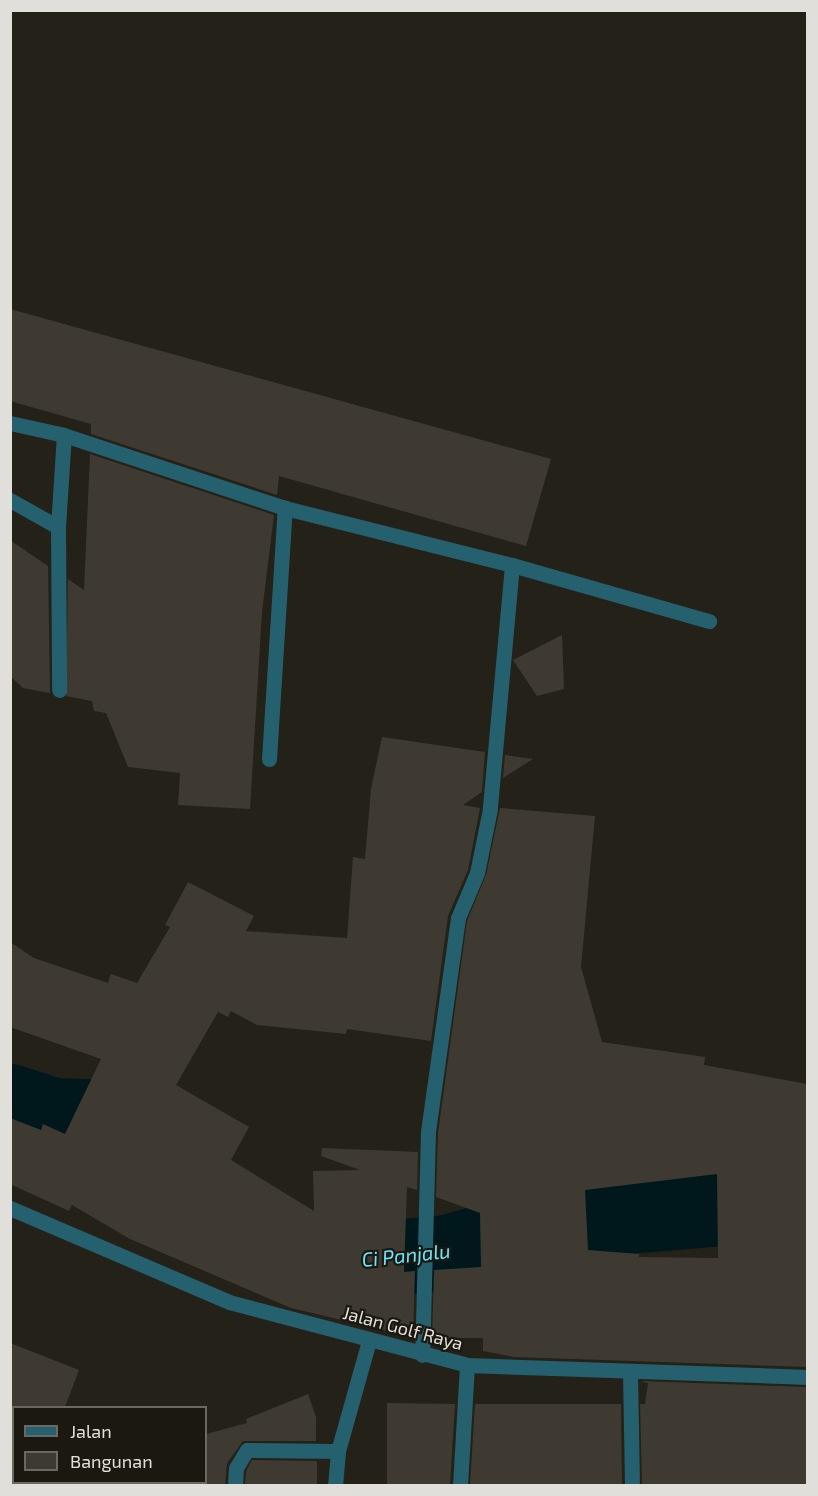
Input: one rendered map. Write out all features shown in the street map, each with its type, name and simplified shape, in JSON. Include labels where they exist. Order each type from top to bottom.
[{"type":"street","points":[[10,423],[64,435],[285,508],[512,565],[709,621]]},
{"type":"street","points":[[59,690],[58,527],[64,435]]},
{"type":"street","points":[[10,500],[58,527]]},
{"type":"street","points":[[269,759],[285,508]]},
{"type":"street","points":[[422,1355],[428,1132],[458,918],[477,873],[490,809],[512,565]]},
{"type":"street","name":"Jalan Golf Raya","points":[[10,1208],[229,1302],[369,1341],[467,1365],[807,1377]]},
{"type":"street","points":[[335,1485],[338,1451],[369,1341]]},
{"type":"street","points":[[460,1485],[467,1365]]},
{"type":"street","points":[[630,1371],[632,1485]]},
{"type":"street","points":[[235,1485],[236,1468],[247,1450],[338,1451]]},
{"type":"building","points":[[10,309],[551,459],[526,546],[279,476],[277,495],[91,434],[91,424],[10,401]]},
{"type":"building","points":[[90,454],[274,515],[262,612],[250,809],[178,805],[180,773],[128,767],[106,713],[94,711],[92,701],[66,696],[68,579],[84,590]]},
{"type":"building","points":[[10,540],[48,566],[50,693],[23,688],[10,676]]},
{"type":"building","points":[[562,635],[564,689],[537,696],[513,660]]},
{"type":"building","points":[[382,737],[485,752],[482,792],[463,805],[480,808],[468,870],[448,916],[431,1041],[347,1029],[346,1034],[257,1025],[231,1011],[228,1017],[218,1012],[176,1085],[249,1127],[231,1160],[314,1211],[313,1171],[360,1170],[321,1156],[322,1148],[418,1152],[417,1190],[407,1187],[404,1272],[415,1271],[413,1337],[291,1308],[130,1239],[72,1205],[69,1211],[10,1184],[10,1118],[41,1130],[43,1124],[65,1134],[101,1059],[10,1027],[10,942],[34,958],[108,983],[111,974],[137,983],[170,927],[165,925],[188,882],[254,916],[246,931],[347,938],[353,857],[365,859],[371,789]]},
{"type":"building","points":[[505,755],[533,759],[503,778]]},
{"type":"building","points":[[500,808],[595,816],[581,967],[602,1042],[705,1057],[704,1065],[807,1084],[807,1367],[514,1357],[483,1351],[483,1338],[432,1338],[434,1270],[481,1267],[480,1213],[436,1197],[438,1133],[467,921],[486,875]],"holes":[[[717,1174],[718,1258],[639,1257],[639,1254],[588,1250],[585,1190]]]},
{"type":"building","points":[[10,1343],[79,1370],[65,1406],[10,1407]]},
{"type":"building","points":[[640,1381],[807,1387],[807,1485],[642,1485],[640,1404],[645,1404],[648,1383]]},
{"type":"building","points":[[308,1394],[316,1417],[316,1441],[243,1441],[227,1463],[225,1485],[206,1485],[207,1434],[247,1423],[246,1419]]},
{"type":"building","points":[[387,1403],[455,1404],[450,1485],[387,1485]]},
{"type":"building","points":[[475,1404],[621,1404],[622,1485],[470,1485]]},
{"type":"building","points":[[252,1460],[317,1461],[317,1485],[245,1485],[246,1471]]},
{"type":"waterway","name":"Ci Panjalu","points":[[10,1102],[53,1116],[84,1117],[143,1133],[171,1151]]},
{"type":"waterway","name":"Ci Panjalu","points":[[300,1249],[351,1262],[447,1253],[557,1222],[808,1201]]}]
